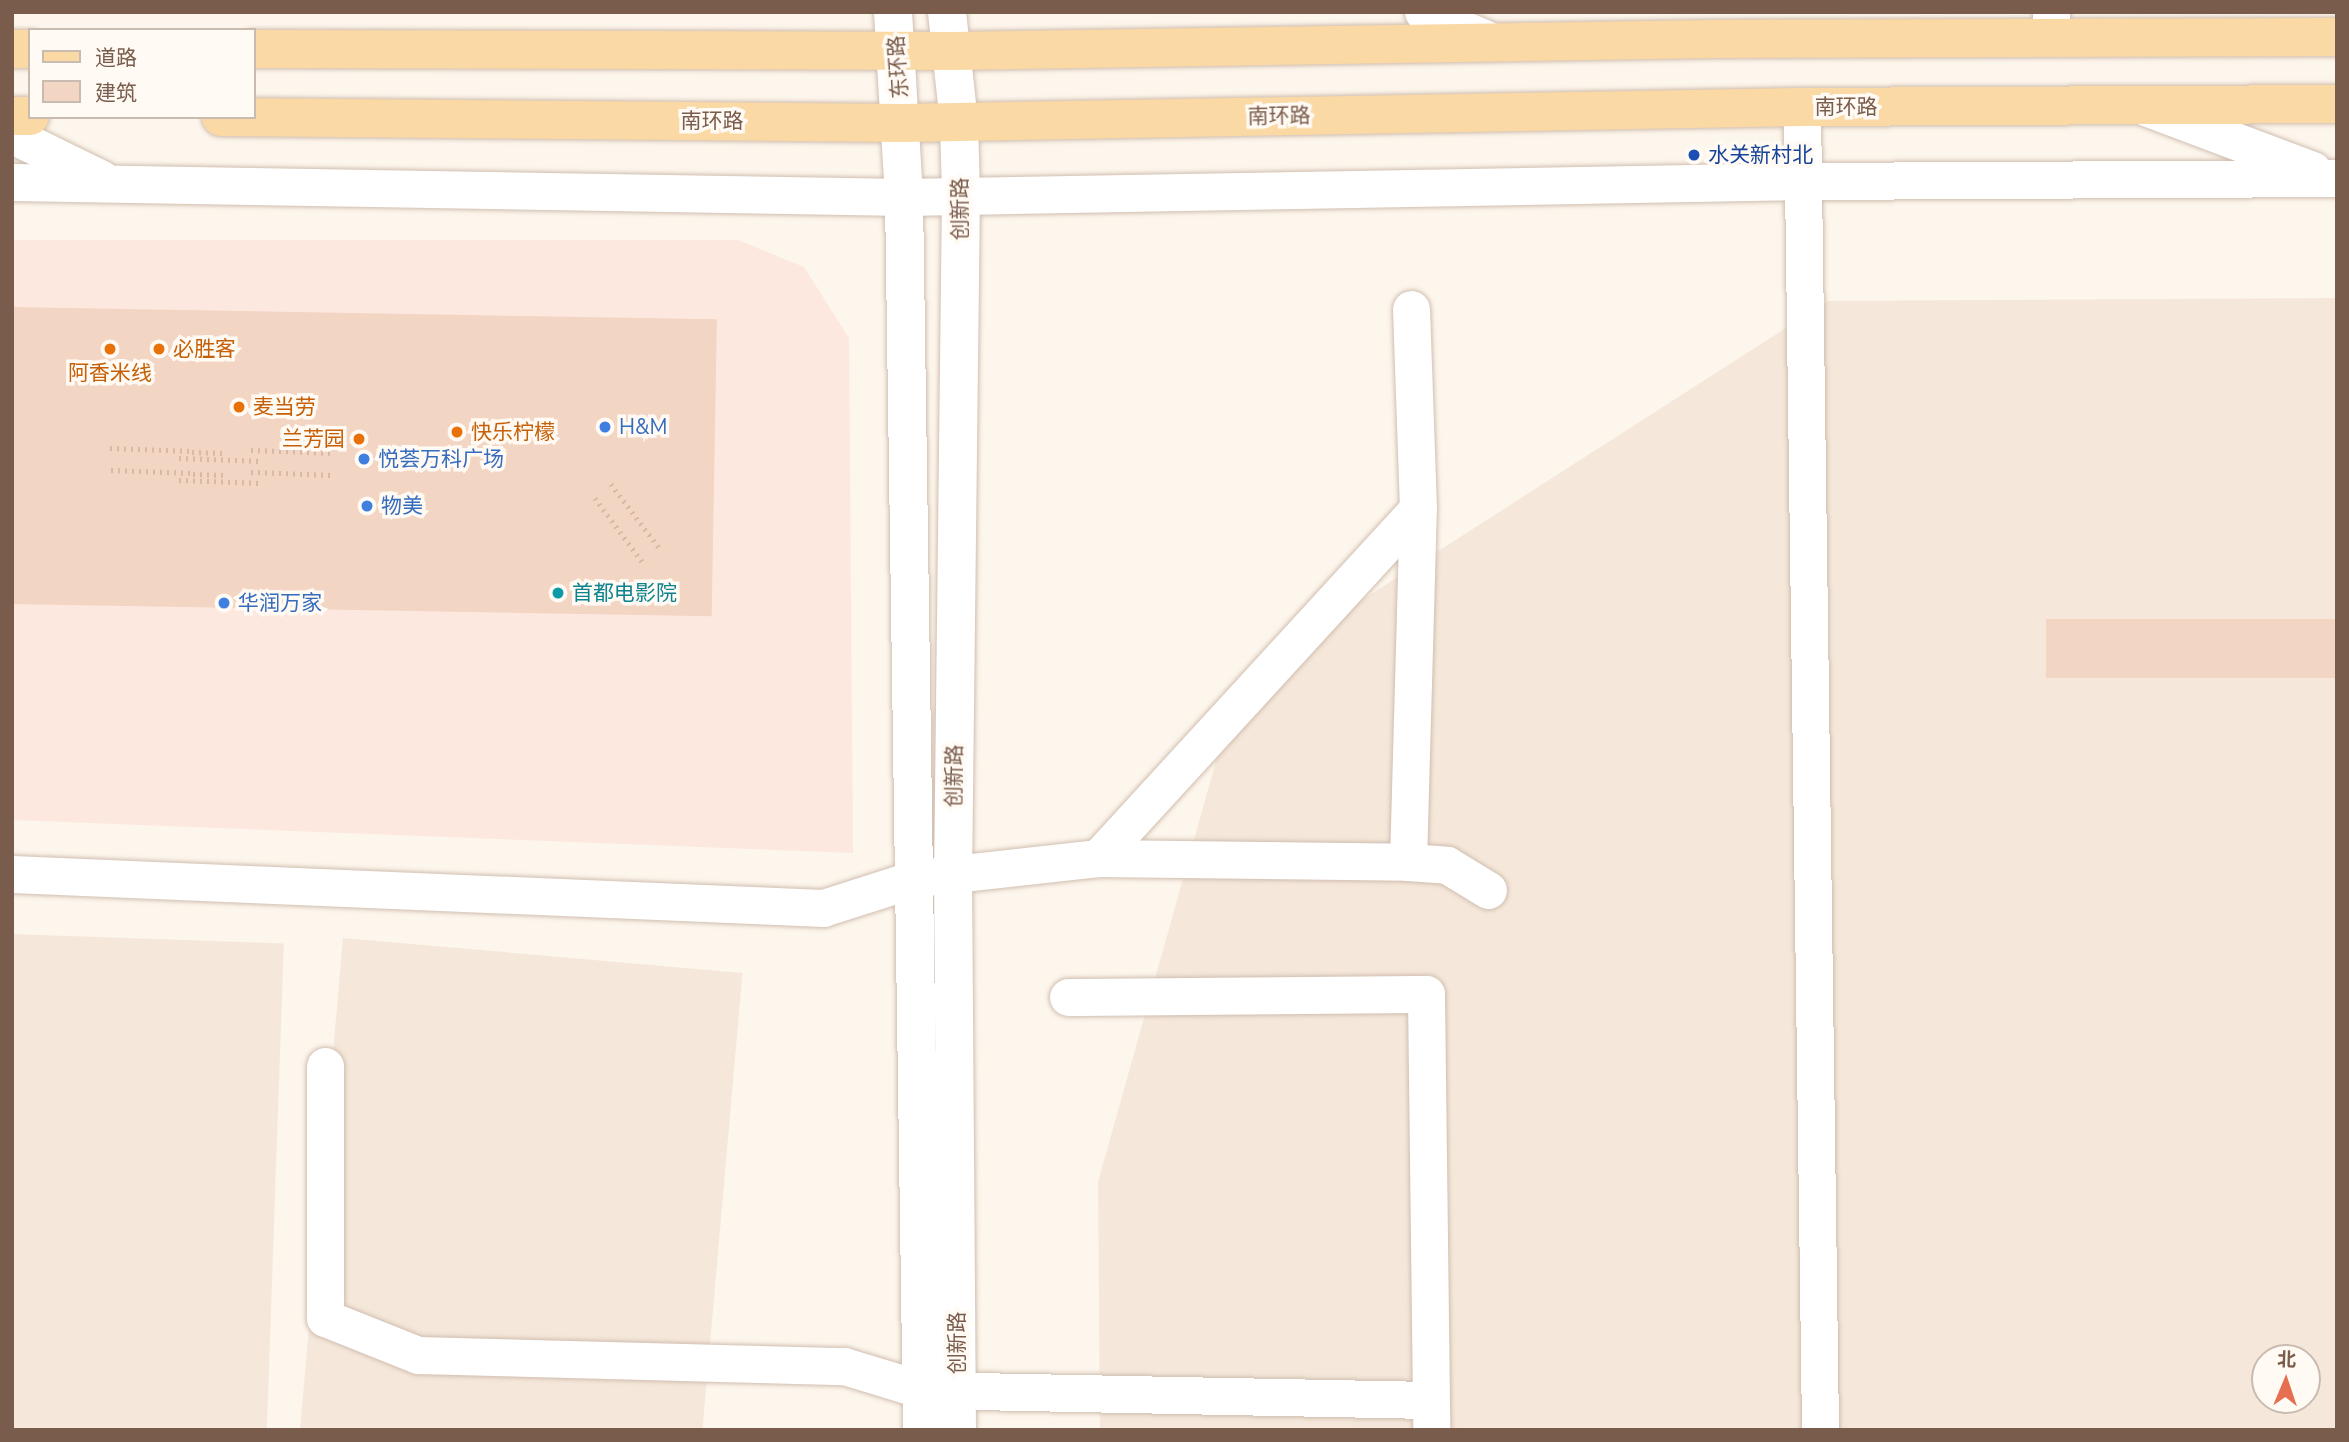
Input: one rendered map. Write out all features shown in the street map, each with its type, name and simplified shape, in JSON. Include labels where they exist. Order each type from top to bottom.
[{"type":"main road","points":[[256,48],[896,30],[952,51],[1491,41],[2051,24],[2337,37]]},
{"type":"main road","name":"南环路","points":[[256,117],[902,123],[1802,107],[2337,104]]},
{"type":"street","points":[[947,12],[959,122]]},
{"type":"street","points":[[1423,12],[1491,41]]},
{"type":"street","name":"东环路","points":[[896,30],[902,123]]},
{"type":"street","points":[[2141,105],[2335,178]]},
{"type":"street","points":[[1802,107],[1806,181],[1803,262],[1820,1430]]},
{"type":"street","name":"创新路","points":[[935,876],[961,194],[959,122]]},
{"type":"street","name":"创新路","points":[[902,123],[935,876],[940,1391],[957,1430]]},
{"type":"street","points":[[12,135],[111,184]]},
{"type":"street","points":[[12,182],[904,197],[1806,181],[2335,178]]},
{"type":"street","points":[[1408,862],[1418,509],[1411,309]]},
{"type":"street","points":[[1098,858],[1418,509]]},
{"type":"street","points":[[12,874],[823,908],[935,876],[1098,858],[1408,862],[1447,866],[1488,890]]},
{"type":"street","points":[[325,1066],[325,1318],[418,1355],[844,1366],[940,1391],[1431,1415],[1426,994],[1068,997]]},
{"type":"street","name":"创新路","points":[[922,1430],[940,1391]]},
{"type":"path","points":[[110,448],[193,451]]},
{"type":"path","points":[[139,450],[222,453]]},
{"type":"path","points":[[251,450],[334,453]]},
{"type":"path","points":[[178,458],[261,461]]},
{"type":"path","points":[[111,470],[193,473]]},
{"type":"path","points":[[140,472],[223,475]]},
{"type":"path","points":[[251,472],[333,475]]},
{"type":"path","points":[[179,480],[262,483]]},
{"type":"path","points":[[611,484],[661,550]]},
{"type":"path","points":[[594,498],[644,564]]},
{"type":"shaded area","name":"悦荟万科广场","points":[[12,240],[738,240],[804,267],[849,338],[853,853],[12,820]]},
{"type":"shaded area","points":[[2337,298],[2337,1430],[1100,1430],[1098,1182],[1239,679],[1828,301]]},
{"type":"shaded area","points":[[12,934],[284,943],[267,1430],[12,1430]]},
{"type":"shaded area","points":[[343,938],[742,973],[702,1430],[300,1428]]},
{"type":"building","name":"悦荟万科广场","points":[[12,307],[717,319],[712,616],[12,604]]},
{"type":"building","points":[[2046,619],[2337,619],[2337,678],[2046,678]]},
{"type":"place","name":"水关新村北","points":[[1694,155]]},
{"type":"place","name":"阿香米线","points":[[110,349]]},
{"type":"place","name":"必胜客","points":[[159,349]]},
{"type":"place","name":"麦当劳","points":[[239,407]]},
{"type":"place","name":"H&M","points":[[605,427]]},
{"type":"place","name":"快乐柠檬","points":[[457,432]]},
{"type":"place","name":"兰芳园","points":[[359,439]]},
{"type":"place","name":"悦荟万科广场","points":[[364,459]]},
{"type":"place","name":"物美","points":[[367,506]]},
{"type":"place","name":"首都电影院","points":[[558,593]]},
{"type":"place","name":"华润万家","points":[[224,603]]}]
